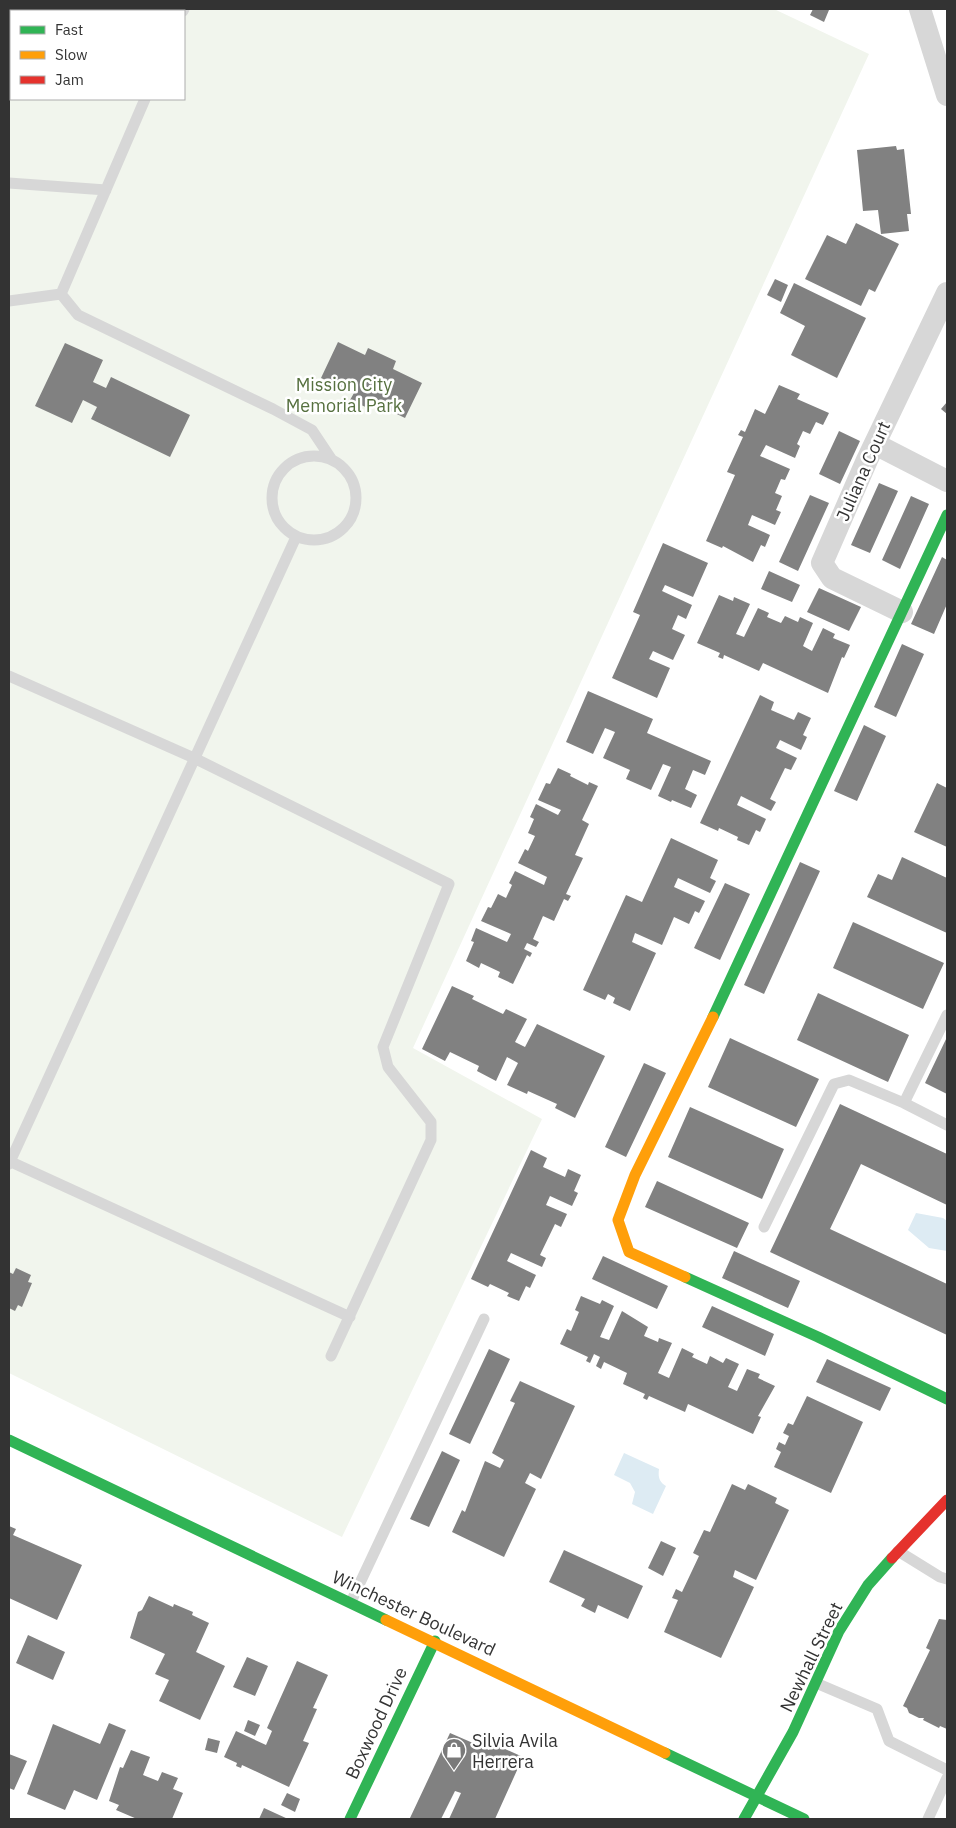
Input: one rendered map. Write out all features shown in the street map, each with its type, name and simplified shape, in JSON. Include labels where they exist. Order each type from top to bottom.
[{"type":"street","points":[[920,9],[947,95]]},
{"type":"street","name":"Juliana Court","points":[[902,612],[832,578],[822,563],[875,444],[947,293]]},
{"type":"street","points":[[875,444],[947,482]]},
{"type":"street","points":[[947,515],[739,964],[635,1175],[618,1220],[628,1252],[818,1337],[947,1399]]},
{"type":"street","name":"Winchester Boulevard","points":[[9,1440],[435,1641],[804,1819]]},
{"type":"street","name":"Newhall Street","points":[[744,1819],[793,1732],[839,1631],[868,1585],[898,1550],[947,1500]]},
{"type":"street","name":"Boxwood Drive","points":[[350,1819],[435,1641]]},
{"type":"lane","points":[[60,294],[145,100]]},
{"type":"lane","points":[[9,183],[106,190]]},
{"type":"lane","points":[[9,301],[60,294]]},
{"type":"lane","points":[[60,294],[78,315],[312,430],[332,460],[345,470],[354,484],[356,501],[352,516],[342,530],[328,538],[312,541],[296,537],[282,527],[274,512],[272,496],[276,480],[286,467],[300,458],[316,456],[332,460]]},
{"type":"lane","points":[[296,537],[9,1162],[350,1317]]},
{"type":"lane","points":[[9,676],[194,758],[449,884],[383,1047],[388,1067],[431,1122],[431,1140],[332,1356]]},
{"type":"lane","points":[[904,1103],[947,1015]]},
{"type":"lane","points":[[764,1227],[834,1084],[849,1080],[904,1103],[947,1125]]},
{"type":"lane","points":[[351,1602],[484,1319]]},
{"type":"lane","points":[[898,1550],[940,1577],[947,1579]]},
{"type":"lane","points":[[816,1682],[877,1710],[889,1741],[947,1770]]},
{"type":"lane","points":[[928,1819],[947,1778]]},
{"type":"green space","name":"Mission City Memorial Park","points":[[9,9],[774,9],[869,54],[413,1048],[542,1119],[342,1537],[9,1373]]},
{"type":"shaded area","points":[[916,1213],[943,1218],[947,1221],[947,1251],[929,1248],[908,1230]]},
{"type":"shaded area","points":[[624,1453],[659,1469],[660,1479],[666,1486],[653,1514],[632,1504],[635,1492],[630,1483],[614,1475]]},
{"type":"building","points":[[813,9],[829,10],[824,22],[810,15]]},
{"type":"building","points":[[896,146],[897,150],[904,149],[911,214],[907,214],[909,231],[881,234],[878,210],[863,211],[857,150]]},
{"type":"building","points":[[856,223],[899,244],[875,292],[869,289],[861,306],[805,279],[827,235],[846,244]]},
{"type":"building","points":[[775,279],[788,285],[781,302],[767,295]]},
{"type":"building","points":[[794,283],[866,318],[837,378],[791,355],[805,326],[780,313]]},
{"type":"building","points":[[338,342],[365,355],[368,348],[396,361],[393,369],[422,383],[405,418],[374,403],[370,409],[350,400],[354,393],[321,378]]},
{"type":"building","points":[[65,343],[103,360],[93,382],[106,388],[111,377],[190,415],[170,457],[91,419],[97,407],[83,400],[72,423],[35,406]]},
{"type":"building","points":[[779,385],[800,394],[797,399],[829,413],[823,425],[816,422],[810,434],[803,431],[797,444],[800,446],[795,458],[766,445],[760,456],[790,469],[785,480],[781,479],[775,493],[782,496],[776,510],[781,512],[775,525],[752,515],[748,525],[770,535],[765,547],[761,545],[753,562],[723,546],[722,548],[706,541],[735,475],[727,472],[743,437],[738,435],[741,430],[745,432],[755,409],[765,414]]},
{"type":"building","points":[[947,402],[947,414],[941,409]]},
{"type":"building","points":[[839,431],[860,441],[840,484],[819,474]]},
{"type":"building","points":[[879,483],[898,491],[870,553],[851,545]]},
{"type":"building","points":[[810,495],[829,503],[798,571],[779,562]]},
{"type":"building","points":[[911,496],[929,504],[900,569],[882,560]]},
{"type":"building","points":[[663,543],[708,563],[693,597],[665,585],[662,591],[692,605],[686,619],[678,615],[672,629],[685,635],[673,660],[653,651],[649,659],[670,668],[657,698],[612,678],[640,615],[633,612]]},
{"type":"building","points":[[942,557],[947,560],[947,604],[934,634],[911,624]]},
{"type":"building","points":[[769,571],[800,585],[792,602],[761,589]]},
{"type":"building","points":[[819,588],[861,607],[849,631],[807,612]]},
{"type":"building","points":[[719,595],[733,601],[734,597],[750,604],[736,634],[744,637],[758,608],[769,613],[767,617],[781,623],[785,616],[798,622],[800,617],[813,623],[803,646],[812,651],[823,628],[835,634],[833,638],[850,645],[844,658],[842,657],[828,693],[763,663],[759,671],[724,655],[723,659],[718,657],[720,653],[697,643]]},
{"type":"building","points":[[902,644],[924,654],[896,717],[874,707]]},
{"type":"building","points":[[588,691],[653,719],[647,733],[711,761],[705,775],[693,770],[685,789],[697,795],[691,808],[658,796],[671,767],[663,764],[651,790],[626,779],[630,770],[603,758],[615,732],[605,728],[593,754],[566,742]]},
{"type":"building","points":[[760,695],[774,702],[771,710],[794,720],[798,712],[811,718],[803,735],[807,737],[801,750],[780,740],[776,748],[797,758],[791,770],[785,768],[770,799],[776,802],[771,811],[741,796],[737,805],[766,819],[760,832],[756,830],[749,845],[737,840],[738,837],[719,828],[718,831],[700,823]]},
{"type":"building","points":[[864,725],[886,736],[857,801],[834,791]]},
{"type":"building","points":[[558,768],[588,785],[589,782],[598,786],[582,820],[589,824],[575,855],[583,858],[566,894],[571,896],[568,901],[564,899],[554,921],[543,916],[533,939],[539,942],[536,947],[527,943],[524,949],[532,953],[530,957],[527,955],[513,984],[498,977],[500,972],[481,963],[479,968],[466,961],[474,942],[471,941],[476,928],[507,942],[511,934],[481,921],[488,907],[491,908],[498,894],[506,898],[512,885],[509,883],[515,871],[544,885],[547,877],[518,863],[525,849],[528,851],[535,836],[528,833],[534,819],[530,817],[536,804],[558,815],[561,810],[538,800],[546,783],[550,784]]},
{"type":"building","points":[[937,783],[947,788],[947,847],[914,832]]},
{"type":"building","points":[[671,838],[718,860],[710,878],[716,881],[710,893],[678,878],[674,887],[705,901],[699,913],[695,911],[689,924],[674,917],[662,945],[635,933],[632,942],[656,953],[630,1011],[613,1003],[615,998],[608,994],[605,1000],[583,990],[626,895],[642,902]]},
{"type":"building","points":[[902,857],[947,878],[947,933],[867,897],[878,874],[892,880]]},
{"type":"building","points":[[800,862],[820,871],[764,994],[744,985]]},
{"type":"building","points":[[725,883],[750,894],[720,960],[694,948]]},
{"type":"building","points":[[853,922],[944,963],[923,1009],[833,968]]},
{"type":"building","points":[[452,986],[474,996],[472,999],[503,1014],[506,1009],[527,1019],[515,1042],[525,1047],[537,1024],[605,1056],[575,1118],[555,1108],[557,1104],[528,1091],[527,1094],[507,1085],[518,1063],[507,1057],[496,1081],[477,1071],[479,1066],[450,1052],[445,1061],[422,1049]]},
{"type":"building","points":[[818,993],[909,1035],[888,1082],[797,1040]]},
{"type":"building","points":[[947,1037],[947,1094],[925,1083]]},
{"type":"building","points":[[730,1038],[819,1079],[796,1127],[708,1087]]},
{"type":"building","points":[[644,1063],[666,1073],[626,1157],[605,1147]]},
{"type":"building","points":[[840,1104],[947,1154],[947,1205],[861,1164],[830,1229],[947,1284],[947,1335],[770,1252]]},
{"type":"building","points":[[690,1107],[784,1149],[762,1199],[668,1157]]},
{"type":"building","points":[[531,1150],[547,1158],[543,1167],[565,1177],[568,1169],[581,1175],[574,1191],[578,1193],[572,1206],[550,1196],[546,1205],[567,1214],[561,1227],[555,1224],[540,1255],[546,1258],[542,1267],[511,1253],[507,1261],[536,1275],[530,1288],[526,1286],[519,1301],[507,1296],[509,1293],[490,1284],[488,1287],[471,1279]]},
{"type":"building","points":[[657,1181],[749,1223],[737,1248],[645,1207]]},
{"type":"building","points":[[734,1251],[800,1281],[788,1308],[722,1278]]},
{"type":"building","points":[[603,1256],[668,1286],[657,1309],[592,1279]]},
{"type":"building","points":[[16,1268],[31,1275],[28,1282],[32,1283],[22,1307],[18,1305],[15,1311],[9,1308],[9,1272],[13,1274]]},
{"type":"building","points":[[581,1296],[600,1304],[602,1300],[614,1306],[600,1337],[609,1340],[622,1311],[648,1327],[644,1336],[658,1342],[659,1338],[672,1343],[658,1373],[669,1378],[682,1348],[694,1354],[692,1357],[707,1364],[710,1356],[723,1363],[726,1358],[739,1364],[728,1387],[737,1391],[747,1369],[760,1374],[758,1378],[775,1386],[758,1416],[761,1417],[753,1434],[688,1404],[685,1412],[649,1396],[647,1400],[643,1398],[645,1394],[623,1384],[627,1373],[604,1362],[601,1369],[596,1366],[600,1357],[594,1354],[590,1363],[586,1361],[588,1357],[560,1344],[567,1329],[571,1331],[579,1312],[575,1310]]},
{"type":"building","points":[[712,1306],[774,1334],[765,1356],[702,1327]]},
{"type":"building","points":[[489,1349],[510,1359],[470,1444],[449,1434]]},
{"type":"building","points":[[827,1359],[891,1388],[880,1411],[816,1382]]},
{"type":"building","points":[[520,1381],[575,1406],[541,1479],[530,1473],[525,1483],[536,1489],[504,1557],[452,1532],[462,1510],[465,1512],[485,1461],[500,1468],[504,1460],[492,1453],[515,1403],[510,1401]]},
{"type":"building","points":[[807,1396],[863,1422],[831,1493],[774,1467],[781,1452],[776,1449],[779,1442],[785,1445],[789,1436],[783,1433],[788,1423],[793,1425]]},
{"type":"building","points":[[442,1451],[460,1460],[429,1527],[410,1519]]},
{"type":"building","points":[[732,1484],[745,1490],[748,1484],[777,1498],[775,1503],[789,1510],[756,1580],[735,1570],[733,1577],[754,1587],[721,1658],[664,1632],[678,1600],[672,1598],[676,1589],[682,1592],[699,1556],[693,1553],[704,1530],[710,1532]]},
{"type":"building","points":[[9,1526],[16,1529],[13,1535],[82,1565],[57,1620],[9,1598]]},
{"type":"building","points":[[661,1541],[676,1548],[663,1576],[648,1568]]},
{"type":"building","points":[[564,1550],[643,1586],[628,1619],[598,1605],[595,1613],[581,1606],[585,1599],[549,1582]]},
{"type":"building","points":[[149,1596],[173,1607],[174,1604],[193,1612],[192,1615],[209,1623],[196,1652],[225,1666],[200,1720],[159,1701],[169,1680],[155,1674],[165,1654],[130,1638],[138,1612],[142,1610]]},
{"type":"building","points":[[939,1619],[947,1620],[947,1729],[940,1726],[939,1728],[923,1720],[924,1718],[919,1718],[909,1713],[907,1708],[903,1706],[930,1650],[926,1648]]},
{"type":"building","points":[[28,1635],[65,1652],[53,1680],[16,1663]]},
{"type":"building","points":[[247,1657],[268,1666],[255,1696],[233,1687]]},
{"type":"building","points":[[297,1661],[328,1675],[313,1708],[317,1709],[303,1741],[309,1743],[289,1787],[242,1765],[241,1768],[236,1766],[237,1763],[224,1757],[236,1731],[266,1745],[272,1731],[267,1728]]},
{"type":"building","points":[[248,1720],[260,1725],[255,1736],[244,1731]]},
{"type":"building","points":[[109,1723],[126,1730],[97,1800],[74,1790],[65,1810],[27,1794],[53,1724],[100,1744]]},
{"type":"building","points":[[450,1733],[489,1750],[492,1743],[523,1757],[495,1819],[449,1819],[461,1793],[455,1791],[441,1819],[410,1818]]},
{"type":"building","points":[[208,1738],[220,1741],[217,1753],[205,1750]]},
{"type":"building","points":[[131,1750],[150,1757],[143,1775],[158,1781],[162,1772],[178,1778],[173,1789],[183,1793],[172,1819],[137,1819],[116,1810],[119,1805],[109,1801],[120,1767],[123,1768]]},
{"type":"building","points":[[9,1754],[27,1761],[14,1790],[9,1788]]},
{"type":"building","points":[[287,1793],[300,1799],[295,1812],[281,1805]]},
{"type":"building","points":[[264,1808],[288,1819],[259,1819]]},
{"type":"traffic: fast","points":[[713,1017],[947,515]]},
{"type":"traffic: fast","points":[[685,1277],[818,1337],[947,1399]]},
{"type":"traffic: fast","points":[[9,1440],[386,1620]]},
{"type":"traffic: fast","points":[[744,1819],[793,1732],[839,1631],[868,1585],[892,1558]]},
{"type":"traffic: fast","points":[[350,1819],[435,1641]]},
{"type":"traffic: fast","points":[[665,1753],[804,1819]]},
{"type":"traffic: slow","points":[[685,1277],[629,1252],[618,1220],[635,1175],[713,1017]]},
{"type":"traffic: slow","points":[[386,1620],[665,1753]]},
{"type":"traffic: jam","points":[[892,1558],[947,1500]]},
{"type":"place","name":"Silvia Avila Herrera","points":[[454,1771]]}]
